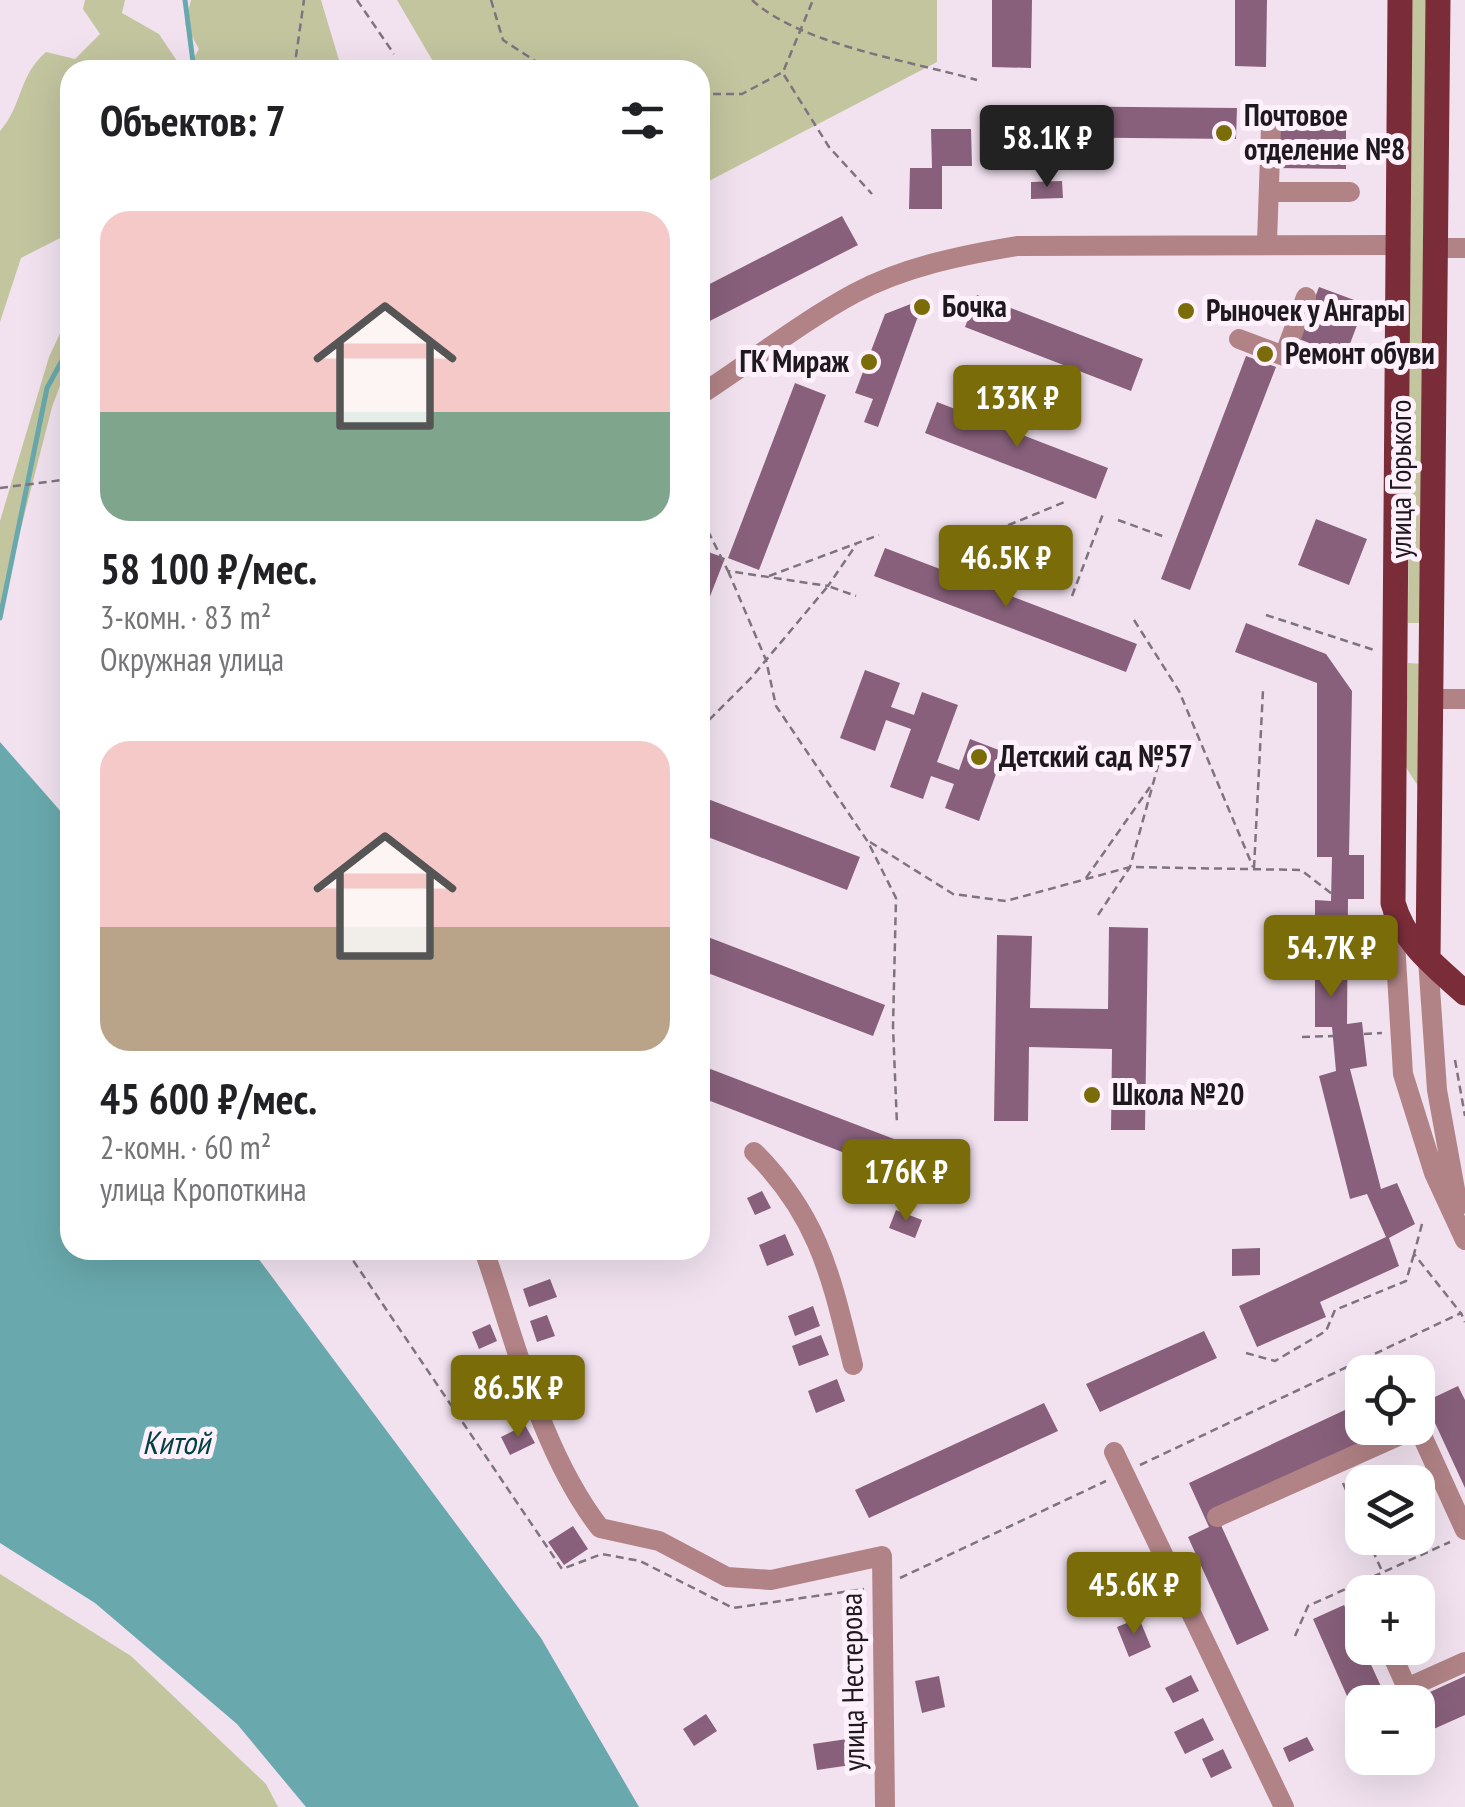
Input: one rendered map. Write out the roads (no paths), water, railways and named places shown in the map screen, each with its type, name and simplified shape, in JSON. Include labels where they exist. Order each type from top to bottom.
[{"type":"main road","name":"улица Горького","points":[[1400,0],[1393,903],[1401,929],[1428,959]]},
{"type":"main road","name":"улица Горького","points":[[1428,959],[1455,704],[1433,622],[1438,0]]},
{"type":"main road","points":[[1395,630],[1403,638],[1418,641],[1433,622]]},
{"type":"main road","points":[[1428,959],[1465,993]]},
{"type":"street","points":[[1267,242],[1271,127]]},
{"type":"street","points":[[1269,192],[1350,192]]},
{"type":"street","points":[[710,388],[854,293],[936,262],[1016,246],[1267,242],[1396,246]]},
{"type":"street","points":[[1435,248],[1465,248]]},
{"type":"street","points":[[1239,338],[1284,356],[1306,297]]},
{"type":"street","name":"улица Горького","points":[[1393,903],[1402,1074],[1434,1172],[1464,1238]]},
{"type":"street","name":"улица Горького","points":[[1428,959],[1437,1090],[1464,1238]]},
{"type":"street","points":[[754,1152],[785,1183],[825,1253],[853,1365]]},
{"type":"street","name":"улица Нестерова","points":[[487,1260],[535,1399],[577,1498],[600,1528],[658,1541],[727,1576],[771,1580],[882,1556],[885,1807]]},
{"type":"street","points":[[1217,1516],[1418,1428],[1465,1533]]},
{"type":"street","points":[[1114,1452],[1284,1807]]},
{"type":"street","points":[[1398,1665],[1408,1688],[1465,1662]]},
{"type":"water","name":"Китой","points":[[0,742],[60,811],[60,1260],[259,1260],[541,1638],[639,1807],[306,1807],[237,1724],[95,1603],[0,1543]]},
{"type":"waterway","points":[[185,0],[193,60]]},
{"type":"waterway","points":[[0,618],[47,388],[60,364]]},
{"type":"place","name":"Почтовое отделение №8","points":[[1224,133]]},
{"type":"place","name":"Бочка","points":[[922,307]]},
{"type":"place","name":"Рыночек у Ангары","points":[[1186,311]]},
{"type":"place","name":"Ремонт обуви","points":[[1265,354]]},
{"type":"place","name":"ГК Мираж","points":[[869,362]]},
{"type":"place","name":"Детский сад №57","points":[[979,757]]},
{"type":"place","name":"Школа №20","points":[[1092,1095]]}]
